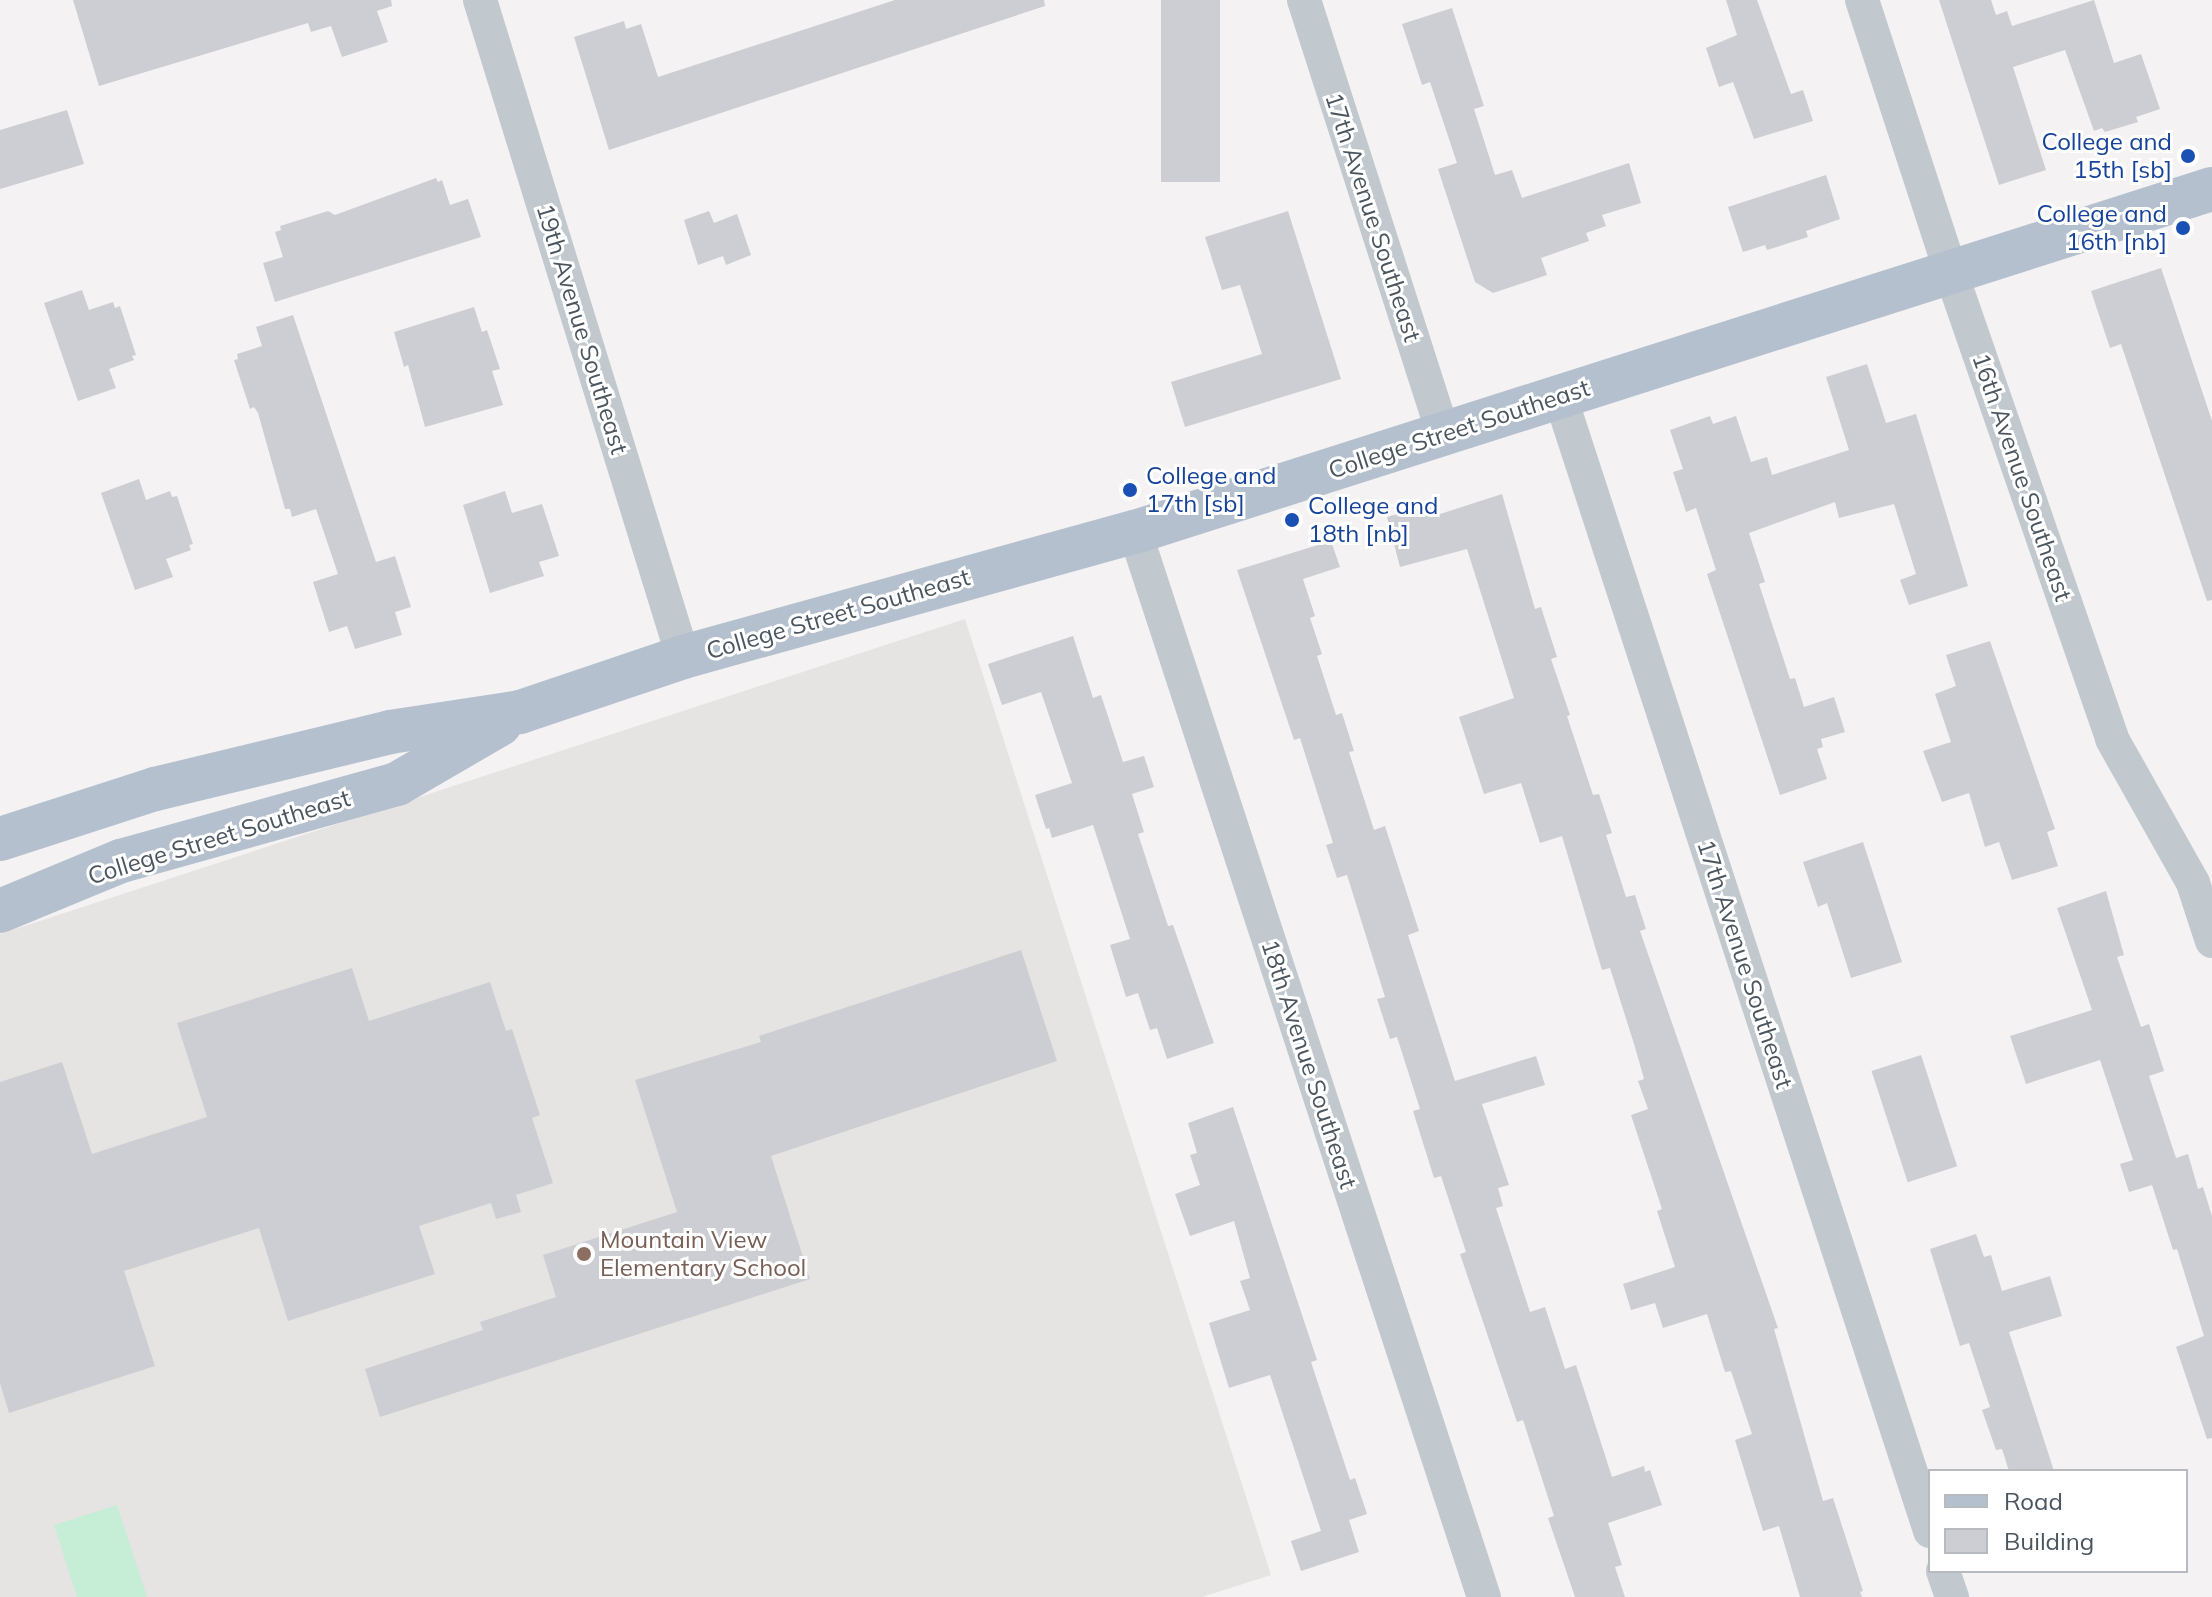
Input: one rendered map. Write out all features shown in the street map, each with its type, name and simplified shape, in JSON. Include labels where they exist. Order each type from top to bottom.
[{"type":"main road","name":"College Street Southeast","points":[[0,839],[105,803],[185,782],[390,732],[520,712],[683,657],[1135,532],[2212,189]]},
{"type":"main road","name":"College Street Southeast","points":[[0,911],[121,861],[397,784],[520,712]]},
{"type":"street","name":"19th Avenue Southeast","points":[[480,0],[683,657]]},
{"type":"street","name":"17th Avenue Southeast","points":[[1304,0],[1443,434]]},
{"type":"street","name":"16th Avenue Southeast","points":[[1862,0],[1950,270],[2112,739],[2193,883],[2212,941]]},
{"type":"street","name":"17th Avenue Southeast","points":[[1560,396],[1928,1525]]},
{"type":"street","name":"18th Avenue Southeast","points":[[1135,532],[1484,1597]]},
{"type":"street","points":[[1944,1573],[1952,1597]]},
{"type":"shaded area","name":"Mountain View Elementary School","points":[[965,619],[1271,1575],[1202,1597],[0,1597],[0,934]]},
{"type":"green space","points":[[117,1505],[147,1597],[77,1597],[54,1525]]},
{"type":"building","points":[[73,0],[391,0],[392,6],[377,11],[388,42],[342,57],[331,26],[311,32],[308,23],[99,86]]},
{"type":"building","points":[[895,0],[1044,0],[1045,6],[609,150],[574,37],[624,21],[626,29],[641,24],[658,77]]},
{"type":"building","points":[[1161,0],[1220,0],[1220,182],[1161,182]]},
{"type":"building","points":[[1726,0],[1757,0],[1791,94],[1803,90],[1813,121],[1754,139],[1733,82],[1719,87],[1706,48],[1737,35]]},
{"type":"building","points":[[1939,0],[1991,0],[1996,15],[2007,11],[2012,26],[2094,0],[2114,63],[2141,54],[2160,109],[2136,117],[2138,122],[2105,132],[2102,128],[2094,131],[2065,50],[2013,67],[2046,170],[1999,185]]},
{"type":"building","points":[[1452,8],[1484,106],[1474,109],[1495,175],[1512,170],[1522,198],[1629,163],[1641,203],[1602,215],[1606,226],[1586,233],[1589,241],[1541,258],[1547,275],[1493,293],[1475,282],[1438,169],[1457,163],[1430,82],[1422,85],[1402,24]]},
{"type":"building","points":[[67,110],[84,164],[0,189],[0,130]]},
{"type":"building","points":[[1826,175],[1840,219],[1806,231],[1808,237],[1767,250],[1765,245],[1743,252],[1728,207]]},
{"type":"building","points":[[436,178],[438,182],[442,180],[450,205],[468,199],[481,237],[275,302],[263,263],[283,257],[275,232],[281,230],[280,226],[328,211],[335,215]]},
{"type":"building","points":[[709,211],[714,223],[737,214],[751,255],[726,265],[723,256],[698,265],[684,220]]},
{"type":"building","points":[[1288,211],[1341,379],[1185,427],[1171,382],[1262,354],[1240,285],[1222,290],[1205,237]]},
{"type":"building","points":[[2161,268],[2212,421],[2212,600],[2207,601],[2121,344],[2110,348],[2091,291]]},
{"type":"building","points":[[82,290],[89,310],[113,302],[115,308],[120,306],[136,355],[132,356],[134,360],[109,369],[116,388],[78,401],[44,303]]},
{"type":"building","points":[[474,307],[482,332],[487,330],[500,369],[492,371],[503,405],[425,427],[408,365],[404,367],[394,332]]},
{"type":"building","points":[[293,315],[376,562],[395,556],[411,607],[395,612],[402,635],[355,649],[347,626],[329,632],[313,582],[338,574],[316,509],[292,517],[290,509],[285,509],[258,413],[254,407],[250,409],[234,360],[238,359],[237,354],[262,346],[256,327]]},
{"type":"building","points":[[1867,364],[1886,423],[1916,414],[1968,586],[1909,605],[1900,580],[1916,574],[1894,504],[1839,518],[1835,502],[1749,533],[1765,582],[1759,584],[1790,679],[1795,678],[1804,707],[1834,697],[1845,732],[1821,739],[1823,747],[1817,749],[1827,779],[1780,795],[1707,574],[1716,570],[1696,508],[1686,512],[1673,472],[1683,469],[1670,430],[1710,416],[1713,424],[1736,416],[1751,462],[1767,457],[1772,475],[1849,450],[1826,377]]},
{"type":"building","points":[[139,479],[146,500],[170,491],[172,497],[177,496],[193,544],[189,545],[191,550],[166,559],[173,577],[135,590],[101,493]]},
{"type":"building","points":[[505,491],[512,513],[542,504],[559,556],[539,562],[544,576],[490,593],[463,505]]},
{"type":"building","points":[[1502,494],[1535,609],[1541,607],[1557,657],[1551,659],[1570,715],[1567,716],[1593,795],[1599,794],[1612,833],[1606,835],[1626,897],[1635,895],[1646,929],[1640,931],[1778,1328],[1774,1329],[1823,1501],[1833,1498],[1863,1591],[1860,1592],[1862,1597],[1800,1597],[1779,1526],[1763,1531],[1735,1440],[1752,1434],[1731,1371],[1725,1372],[1707,1314],[1663,1328],[1655,1303],[1631,1310],[1623,1284],[1675,1267],[1657,1211],[1662,1209],[1631,1115],[1648,1109],[1638,1081],[1644,1079],[1635,1047],[1610,968],[1602,970],[1562,836],[1540,843],[1521,783],[1484,794],[1459,717],[1514,698],[1467,549],[1400,567],[1387,517],[1430,505],[1434,516]]},
{"type":"building","points":[[1331,541],[1340,567],[1303,579],[1315,616],[1310,618],[1322,654],[1317,656],[1336,715],[1342,713],[1354,751],[1349,752],[1374,830],[1385,826],[1419,931],[1408,935],[1455,1081],[1536,1056],[1545,1085],[1482,1104],[1509,1185],[1498,1188],[1503,1206],[1496,1208],[1530,1312],[1545,1307],[1565,1369],[1576,1365],[1612,1477],[1644,1466],[1645,1472],[1650,1470],[1662,1505],[1608,1523],[1622,1565],[1615,1567],[1625,1597],[1575,1597],[1548,1518],[1554,1516],[1523,1420],[1517,1422],[1460,1254],[1466,1252],[1441,1176],[1434,1178],[1413,1111],[1420,1109],[1397,1037],[1390,1039],[1377,999],[1385,997],[1347,875],[1337,878],[1326,845],[1333,843],[1300,738],[1294,740],[1237,570]]},
{"type":"building","points":[[1073,636],[1093,698],[1101,695],[1123,762],[1144,756],[1154,787],[1132,794],[1144,832],[1138,834],[1168,926],[1173,925],[1214,1043],[1167,1059],[1157,1028],[1150,1030],[1138,993],[1126,997],[1110,945],[1130,939],[1093,825],[1052,838],[1049,828],[1046,829],[1035,795],[1072,783],[1041,692],[1002,705],[988,664]]},
{"type":"building","points":[[1990,641],[2055,829],[2047,832],[2058,866],[2012,880],[1999,842],[1985,847],[1969,793],[1942,802],[1923,751],[1951,742],[1935,694],[1956,686],[1946,655]]},
{"type":"building","points":[[1863,842],[1902,962],[1851,978],[1827,903],[1818,907],[1803,862]]},
{"type":"building","points":[[2106,891],[2124,955],[2117,957],[2141,1027],[2149,1024],[2164,1071],[2149,1076],[2176,1158],[2188,1154],[2198,1189],[2203,1187],[2212,1216],[2212,1438],[2207,1439],[2176,1347],[2204,1336],[2177,1249],[2173,1250],[2152,1185],[2129,1192],[2120,1164],[2133,1160],[2100,1060],[2026,1084],[2010,1036],[2092,1010],[2057,908]]},
{"type":"building","points":[[1021,950],[1057,1061],[771,1156],[810,1279],[380,1417],[365,1369],[483,1330],[480,1322],[556,1297],[543,1255],[677,1212],[635,1080],[761,1042],[759,1036]]},
{"type":"building","points":[[352,968],[369,1021],[490,982],[506,1031],[512,1029],[540,1115],[532,1118],[553,1183],[516,1195],[521,1212],[496,1219],[491,1203],[419,1226],[435,1274],[288,1321],[259,1228],[124,1271],[155,1366],[9,1413],[0,1383],[0,1082],[62,1062],[92,1154],[207,1117],[177,1023]]},
{"type":"building","points":[[1921,1055],[1957,1166],[1908,1182],[1872,1071]]},
{"type":"building","points":[[1233,1107],[1317,1360],[1311,1362],[1350,1480],[1355,1478],[1367,1514],[1349,1520],[1359,1552],[1301,1571],[1291,1541],[1321,1531],[1270,1375],[1229,1388],[1209,1323],[1250,1310],[1240,1281],[1250,1278],[1234,1221],[1190,1236],[1175,1194],[1200,1185],[1190,1155],[1197,1153],[1188,1123]]},
{"type":"building","points":[[1976,1234],[1984,1257],[1991,1255],[2002,1291],[2050,1276],[2062,1316],[2009,1332],[2053,1469],[2008,1469],[2002,1449],[1996,1450],[1982,1410],[1990,1407],[1969,1343],[1960,1346],[1930,1249]]},
{"type":"place","name":"College and 15th [sb]","points":[[2188,156]]},
{"type":"place","name":"College and 16th [nb]","points":[[2183,228]]},
{"type":"place","name":"College and 17th [sb]","points":[[1130,490]]},
{"type":"place","name":"College and 18th [nb]","points":[[1292,520]]},
{"type":"place","name":"Mountain View Elementary School","points":[[584,1254]]}]
